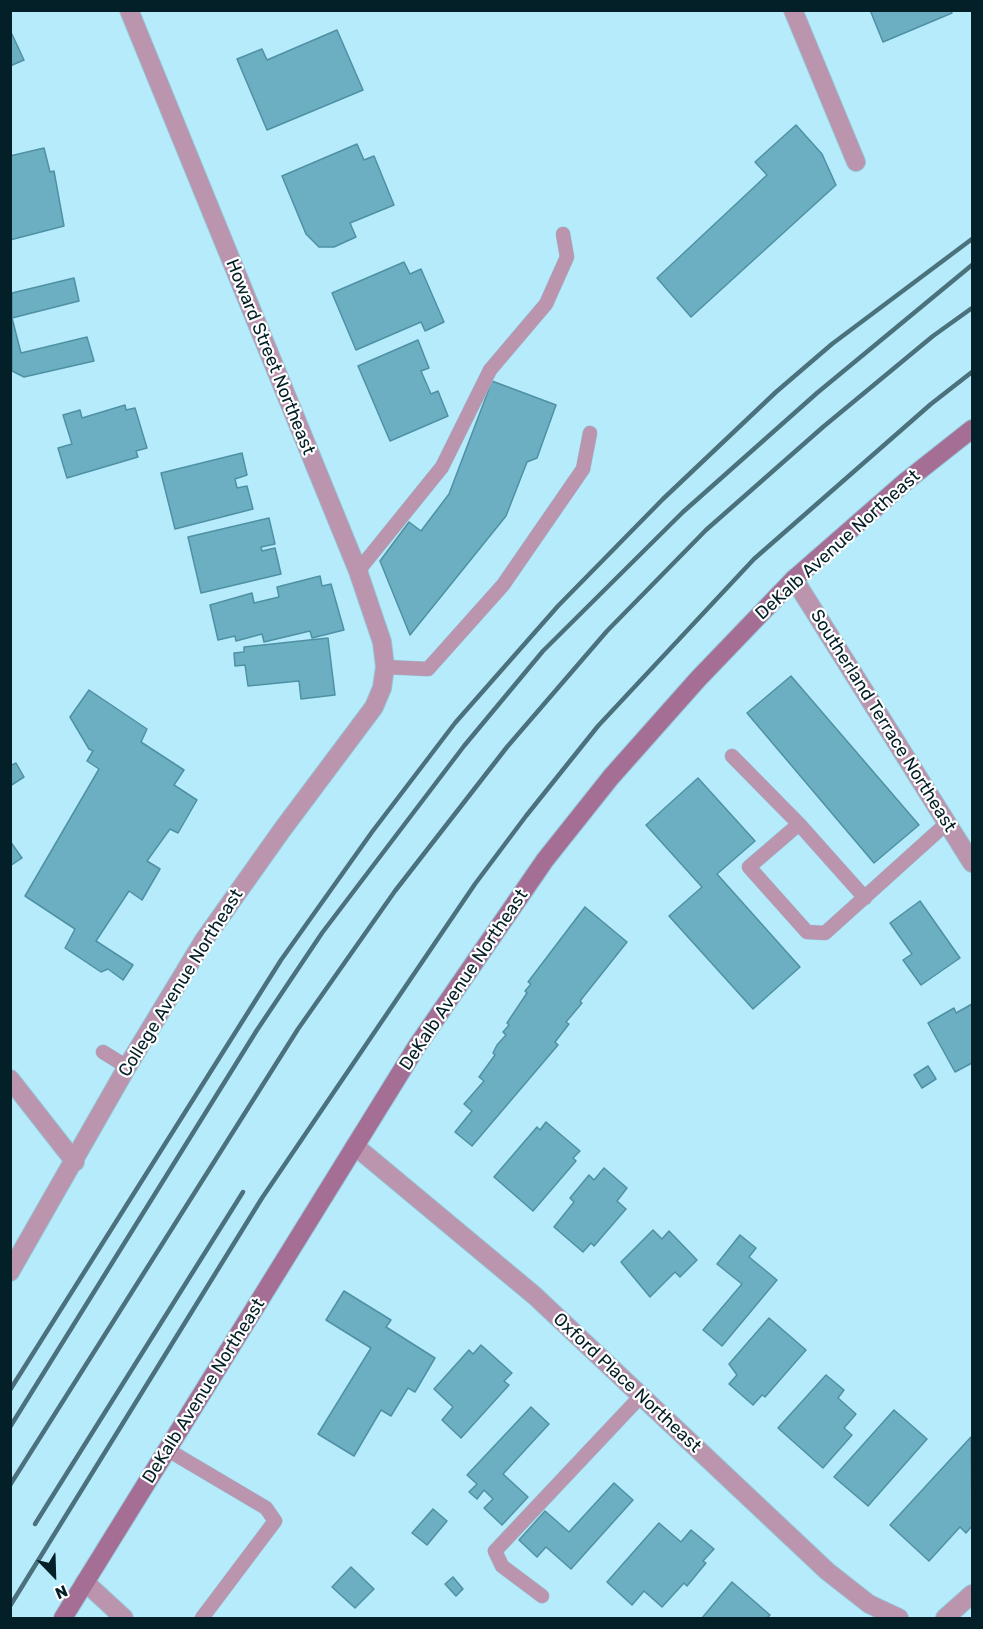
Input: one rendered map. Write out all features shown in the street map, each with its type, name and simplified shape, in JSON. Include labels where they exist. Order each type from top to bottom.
[{"type":"main road","name":"DeKalb Avenue Northeast","points":[[63,1618],[417,1046],[545,860],[611,777],[698,679],[794,579],[905,482],[972,429]]},
{"type":"street","name":"Howard Street Northeast","points":[[129,10],[358,571],[382,642],[385,667],[382,688],[374,707]]},
{"type":"street","points":[[793,10],[856,162]]},
{"type":"street","name":"Southerland Terrace Northeast","points":[[794,579],[972,863]]},
{"type":"street","name":"College Avenue Northeast","points":[[10,1272],[75,1162],[127,1067],[204,940],[282,830],[374,707]]},
{"type":"street","points":[[10,1079],[75,1162]]},
{"type":"street","name":"Oxford Place Northeast","points":[[355,1146],[535,1296],[827,1571],[869,1604],[899,1618]]},
{"type":"street","points":[[85,1582],[124,1618]]},
{"type":"street","points":[[945,1618],[972,1594]]},
{"type":"lane","points":[[358,571],[442,467],[490,370],[546,304],[567,258],[563,234]]},
{"type":"lane","points":[[385,667],[428,669],[503,585],[583,469],[590,433]]},
{"type":"lane","points":[[732,756],[799,824],[864,898]]},
{"type":"lane","points":[[799,824],[749,867],[807,932],[825,933],[947,823]]},
{"type":"lane","points":[[103,1052],[127,1067]]},
{"type":"lane","points":[[542,1596],[502,1566],[495,1551],[641,1396]]},
{"type":"lane","points":[[168,1450],[266,1508],[275,1521],[202,1618]]},
{"type":"building","points":[[870,10],[951,10],[952,13],[883,42]]},
{"type":"building","points":[[10,30],[24,60],[10,66]]},
{"type":"building","points":[[337,30],[363,90],[267,130],[237,59],[262,49],[267,60]]},
{"type":"building","points":[[796,125],[822,154],[836,185],[691,317],[657,278],[767,175],[755,162]]},
{"type":"building","points":[[357,144],[364,160],[374,156],[394,205],[350,223],[356,237],[334,247],[319,247],[306,234],[282,176]]},
{"type":"building","points":[[44,148],[50,172],[54,171],[64,226],[10,240],[10,156]]},
{"type":"building","points":[[404,262],[410,274],[421,269],[444,322],[425,331],[421,322],[356,350],[332,293]]},
{"type":"building","points":[[74,278],[79,301],[12,318],[12,293]]},
{"type":"building","points":[[12,318],[21,353],[87,337],[94,361],[24,377],[12,371]]},
{"type":"building","points":[[418,340],[429,368],[421,371],[431,394],[438,391],[448,416],[390,441],[358,366]]},
{"type":"building","points":[[492,381],[556,405],[537,458],[527,462],[506,516],[410,635],[380,561],[409,522],[421,531],[449,494]]},
{"type":"building","points":[[125,405],[126,410],[135,408],[147,448],[136,451],[138,457],[67,478],[58,448],[72,444],[63,415],[80,410],[82,418]]},
{"type":"building","points":[[242,453],[247,475],[235,479],[237,488],[247,486],[253,509],[175,529],[161,473]]},
{"type":"building","points":[[269,518],[275,544],[261,547],[262,551],[275,548],[281,574],[201,593],[188,537]]},
{"type":"building","points":[[320,576],[322,586],[331,584],[344,630],[312,638],[310,631],[264,642],[262,634],[236,641],[235,636],[218,640],[210,605],[252,593],[254,603],[279,597],[277,587]]},
{"type":"building","points":[[328,638],[335,695],[301,699],[299,681],[248,686],[245,665],[235,666],[234,653],[244,652],[244,647]]},
{"type":"building","points":[[791,676],[919,825],[874,863],[747,713]]},
{"type":"building","points":[[89,690],[147,729],[141,742],[184,770],[174,785],[197,800],[178,833],[170,829],[147,861],[160,869],[142,900],[129,891],[96,941],[133,965],[123,980],[108,969],[101,972],[65,948],[75,929],[25,896],[99,769],[87,761],[93,751],[89,749],[70,717]]},
{"type":"building","points":[[16,763],[24,777],[10,786],[10,766]]},
{"type":"building","points":[[698,778],[755,841],[717,874],[800,967],[753,1009],[669,916],[702,887],[646,825]]},
{"type":"building","points":[[10,841],[22,858],[10,866]]},
{"type":"building","points":[[920,901],[960,958],[921,985],[903,960],[912,954],[890,923]]},
{"type":"building","points":[[585,907],[627,942],[580,1001],[582,1003],[566,1022],[569,1024],[555,1042],[558,1045],[472,1146],[455,1132],[472,1111],[464,1104],[484,1081],[479,1077],[495,1055],[493,1053],[497,1045],[506,1035],[503,1032],[527,993],[525,991],[531,984],[528,982]]},
{"type":"building","points":[[972,1004],[972,1063],[955,1072],[928,1023],[954,1008],[956,1013]]},
{"type":"building","points":[[928,1066],[936,1079],[922,1088],[914,1075]]},
{"type":"building","points":[[546,1122],[580,1151],[573,1158],[576,1161],[533,1211],[494,1177],[537,1127],[540,1130]]},
{"type":"building","points":[[604,1168],[627,1188],[617,1201],[626,1209],[594,1246],[591,1243],[583,1252],[554,1227],[574,1202],[570,1198],[589,1175],[594,1180]]},
{"type":"building","points":[[653,1230],[662,1239],[669,1231],[697,1260],[680,1277],[675,1272],[650,1297],[621,1262]]},
{"type":"building","points":[[740,1235],[756,1248],[749,1257],[777,1280],[722,1346],[703,1330],[742,1284],[717,1264]]},
{"type":"building","points":[[344,1291],[391,1320],[386,1327],[435,1358],[415,1392],[408,1388],[391,1416],[381,1410],[354,1456],[318,1434],[371,1348],[326,1320]]},
{"type":"building","points":[[769,1318],[806,1350],[765,1397],[762,1395],[753,1405],[729,1384],[737,1375],[729,1364]]},
{"type":"building","points":[[481,1345],[512,1373],[504,1381],[509,1385],[461,1438],[442,1420],[453,1407],[434,1389],[469,1350],[473,1354]]},
{"type":"building","points":[[826,1375],[844,1390],[838,1398],[856,1414],[844,1428],[852,1435],[823,1468],[778,1428]]},
{"type":"building","points":[[531,1407],[549,1424],[503,1474],[528,1497],[502,1525],[484,1508],[493,1499],[484,1490],[477,1499],[469,1492],[477,1484],[467,1475]]},
{"type":"building","points":[[894,1410],[927,1439],[868,1506],[834,1477]]},
{"type":"building","points":[[971,1437],[972,1526],[966,1533],[960,1527],[929,1561],[890,1525]]},
{"type":"building","points":[[614,1483],[633,1500],[571,1569],[546,1547],[537,1557],[519,1540],[545,1511],[569,1532]]},
{"type":"building","points":[[433,1509],[447,1521],[427,1545],[412,1533]]},
{"type":"building","points":[[659,1523],[681,1542],[691,1530],[714,1549],[703,1561],[706,1563],[687,1586],[684,1583],[662,1607],[644,1591],[632,1605],[607,1582]]},
{"type":"building","points":[[351,1567],[374,1589],[355,1608],[332,1587]]},
{"type":"building","points":[[453,1577],[463,1589],[456,1596],[445,1584]]},
{"type":"building","points":[[732,1582],[770,1615],[767,1618],[702,1618]]},
{"type":"railway","points":[[10,1390],[281,960],[372,832],[455,723],[558,606],[663,499],[776,392],[832,344],[972,239]]},
{"type":"railway","points":[[10,1427],[257,1030],[322,933],[464,746],[543,651],[683,512],[817,393],[972,265]]},
{"type":"railway","points":[[10,1485],[298,1029],[395,891],[507,747],[607,631],[706,530],[823,427],[933,336],[972,308]]},
{"type":"railway","points":[[10,1606],[262,1198],[475,884],[526,816],[598,726],[754,559],[931,404],[972,372]]},
{"type":"railway","points":[[35,1524],[243,1192]]}]
